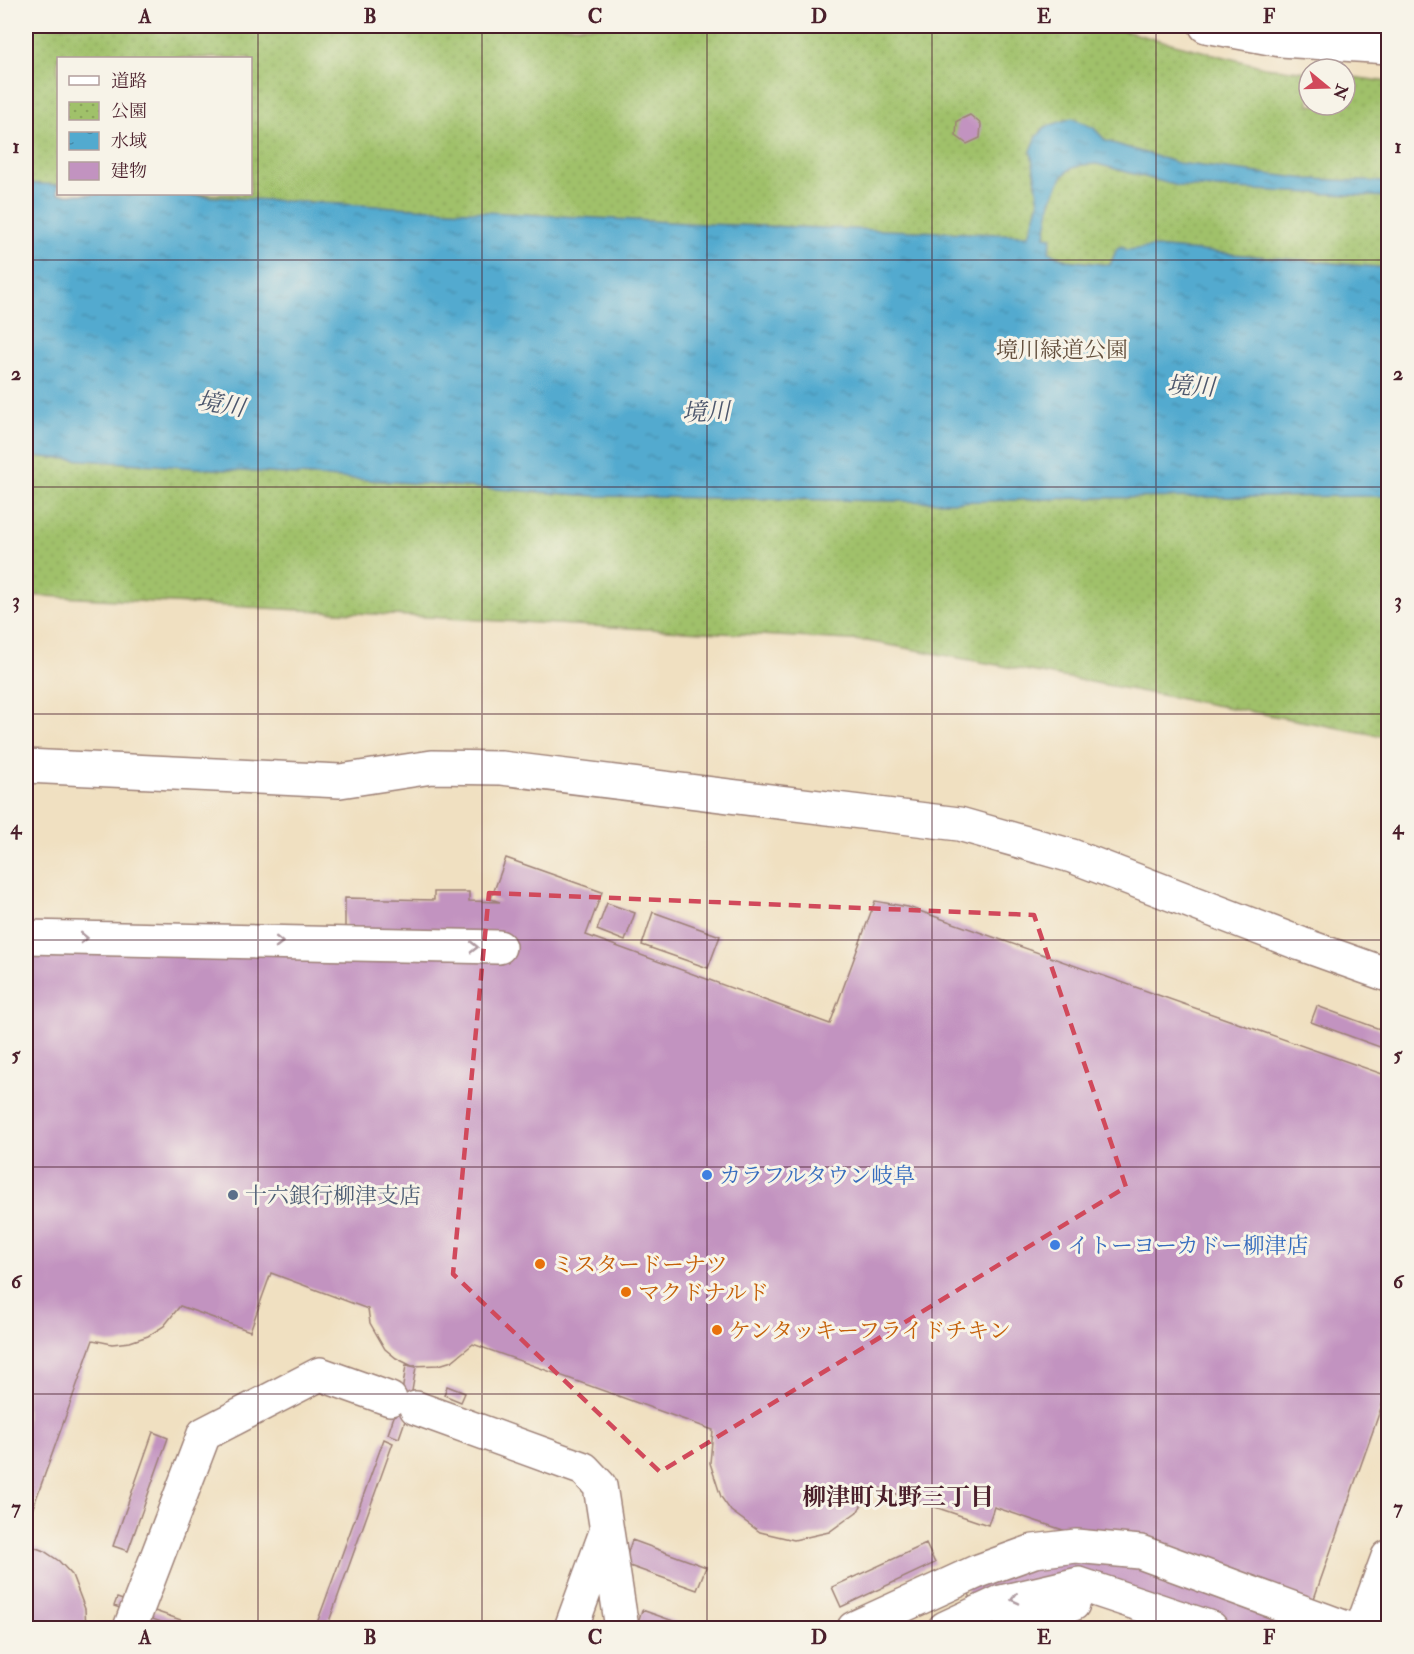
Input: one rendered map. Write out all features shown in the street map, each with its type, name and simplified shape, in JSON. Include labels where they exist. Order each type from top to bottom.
[{"type":"street","points":[[1206,26],[1281,40],[1389,47]]},
{"type":"street","points":[[26,766],[340,782],[432,767],[501,768],[959,824],[1072,855],[1301,944],[1389,975]]},
{"type":"street","points":[[26,937],[499,947]]},
{"type":"street","points":[[130,1629],[204,1434],[320,1374],[584,1469],[600,1486],[621,1629]]},
{"type":"street","points":[[571,1629],[606,1533]]},
{"type":"street","points":[[855,1629],[976,1572],[1034,1551],[1076,1546],[1140,1552],[1346,1629]]},
{"type":"street","points":[[900,1629],[1054,1551],[1137,1573],[1221,1605],[1283,1621]]},
{"type":"street","points":[[1362,1629],[1389,1557]]},
{"type":"street","points":[[945,1629],[1002,1602],[1079,1584],[1211,1629]]},
{"type":"street","points":[[1010,1629],[1061,1605],[1091,1603],[1161,1629]]},
{"type":"highlighted area","points":[[489,893],[1034,915],[1126,1187],[660,1472],[453,1274]]},
{"type":"green space","name":"境川緑道公園","points":[[26,26],[1105,26],[1264,67],[1297,71],[1297,117],[1357,117],[1357,78],[1388,82],[1388,737],[867,641],[26,595]]},
{"type":"water","name":"境川","points":[[1072,118],[1094,128],[1106,141],[1178,163],[1308,179],[1388,182],[1388,197],[1178,186],[1097,164],[1082,165],[1070,169],[1062,177],[1051,201],[1045,236],[1052,237],[1049,252],[1067,260],[1110,265],[1117,248],[1122,246],[1127,250],[1154,247],[1388,268],[1388,496],[1082,498],[951,502],[595,496],[26,456],[26,183],[57,185],[57,195],[180,195],[705,224],[1029,235],[1039,202],[1031,151],[1036,138],[1045,127]]},
{"type":"building","points":[[970,115],[981,124],[980,138],[967,144],[956,136],[957,121]]},
{"type":"building","name":"カラフルタウン岐阜","points":[[506,858],[602,892],[586,935],[830,1024],[875,901],[908,907],[1388,1076],[1388,1388],[1310,1610],[1361,1628],[1172,1628],[1096,1602],[1043,1605],[984,1628],[963,1580],[1063,1530],[994,1507],[988,1525],[873,1486],[858,1511],[829,1532],[794,1540],[760,1532],[731,1511],[721,1497],[710,1463],[713,1430],[473,1344],[452,1361],[439,1365],[412,1366],[385,1349],[370,1323],[368,1309],[271,1273],[250,1331],[180,1306],[164,1326],[148,1336],[130,1342],[112,1344],[93,1340],[26,1527],[26,966],[28,958],[26,957],[26,923],[345,931],[345,898],[434,900],[434,892],[469,892],[469,901],[500,902],[491,899]]},
{"type":"building","points":[[607,903],[635,913],[625,941],[597,930]]},
{"type":"building","points":[[653,912],[720,936],[708,968],[642,945]]},
{"type":"building","points":[[1317,1006],[1388,1032],[1388,1050],[1311,1022]]},
{"type":"building","points":[[406,1365],[416,1367],[412,1391],[415,1392],[399,1438],[388,1434],[402,1393]]},
{"type":"building","points":[[447,1386],[465,1393],[461,1402],[444,1395]]},
{"type":"building","points":[[153,1432],[168,1438],[128,1551],[113,1546]]},
{"type":"building","points":[[384,1439],[393,1443],[327,1627],[317,1623]]},
{"type":"building","points":[[632,1540],[706,1567],[697,1590],[624,1564]]},
{"type":"building","points":[[26,1544],[44,1551],[59,1561],[72,1575],[85,1609],[86,1628],[26,1628]]},
{"type":"building","points":[[926,1544],[935,1563],[841,1607],[832,1587]]},
{"type":"building","points":[[117,1598],[204,1628],[179,1628],[114,1606]]},
{"type":"building","points":[[642,1610],[693,1628],[636,1628]]},
{"type":"place","name":"カラフルタウン岐阜","points":[[707,1175]]},
{"type":"place","name":"十六銀行柳津支店","points":[[233,1195]]},
{"type":"place","name":"イトーヨーカドー柳津店","points":[[1055,1245]]},
{"type":"place","name":"ミスタードーナツ","points":[[540,1264]]},
{"type":"place","name":"マクドナルド","points":[[626,1292]]},
{"type":"place","name":"ケンタッキーフライドチキン","points":[[717,1330]]},
{"type":"district","name":"柳津町丸野三丁目","points":[[898,1497]]}]
